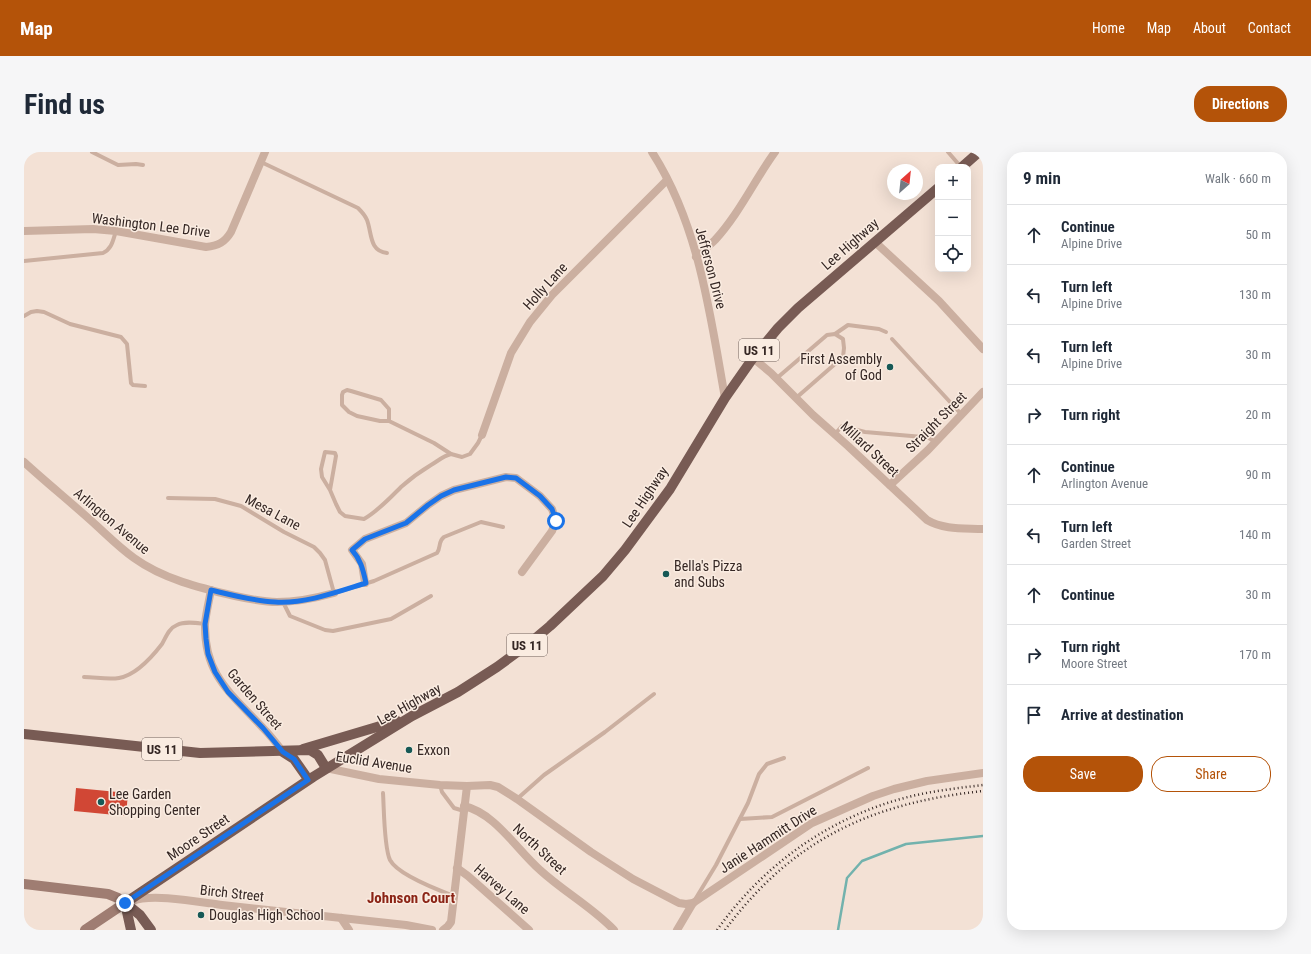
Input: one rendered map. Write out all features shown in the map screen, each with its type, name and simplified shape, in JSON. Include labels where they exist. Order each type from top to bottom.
[{"type":"main road","points":[[965,164],[979,152]]},
{"type":"main road","name":"Lee Highway","points":[[326,768],[412,716],[458,692],[498,667],[531,642],[603,576],[654,512],[670,489],[725,398],[753,358],[778,328],[798,308],[935,191]]},
{"type":"main road","points":[[301,750],[412,716]]},
{"type":"main road","name":"Euclid Avenue","points":[[24,734],[200,752],[283,752],[310,750],[318,755],[326,768]]},
{"type":"main road","points":[[283,752],[294,759],[308,780]]},
{"type":"main road","name":"Moore Street","points":[[85,930],[326,768]]},
{"type":"main road","points":[[24,884],[108,894],[118,898],[140,915],[151,930]]},
{"type":"main road","points":[[125,903],[131,930]]},
{"type":"street","name":"Washington Lee Drive","points":[[24,232],[93,229],[116,231],[206,247],[219,244],[225,240],[231,232],[265,152]]},
{"type":"street","name":"Jefferson Drive","points":[[652,152],[677,199],[696,257],[710,311],[725,398]]},
{"type":"street","points":[[696,257],[715,240],[728,223],[775,152]]},
{"type":"street","name":"Holly Lane","points":[[482,435],[511,353],[530,322],[552,295],[668,180]]},
{"type":"street","points":[[875,242],[939,301],[983,349]]},
{"type":"street","name":"Millard Street","points":[[753,358],[777,379],[812,415],[835,434],[928,520],[943,527],[983,529]]},
{"type":"street","name":"Straight Street","points":[[890,485],[962,415],[983,392]]},
{"type":"street","name":"Arlington Avenue","points":[[24,462],[98,526],[112,541],[146,566],[169,577],[211,590],[257,600],[283,602],[304,600],[334,593]]},
{"type":"street","points":[[366,583],[362,564],[352,550],[362,541],[406,523],[441,496],[454,490],[506,477],[516,478],[540,496],[552,509],[556,521],[552,531],[522,572]]},
{"type":"street","name":"Garden Street","points":[[211,590],[205,624],[208,654],[215,672],[228,692],[263,728],[283,752]]},
{"type":"street","name":"Euclid Avenue","points":[[326,768],[379,779],[440,785],[490,785],[498,787],[591,852],[633,879],[679,903],[693,903]]},
{"type":"street","name":"Janie Hammitt Drive","points":[[678,930],[693,903],[762,858],[790,837],[830,814],[894,789],[927,781],[983,773]]},
{"type":"street","points":[[443,930],[451,922],[467,786]]},
{"type":"street","name":"North Street","points":[[464,808],[474,808],[500,828],[541,871],[593,910],[614,930]]},
{"type":"street","name":"Harvey Lane","points":[[457,868],[529,930]]},
{"type":"street","name":"Birch Street","points":[[125,903],[140,898],[152,898],[406,925],[432,930]]},
{"type":"street","points":[[341,918],[350,930]]},
{"type":"lane","points":[[92,152],[115,164],[143,165]]},
{"type":"lane","points":[[948,152],[959,164]]},
{"type":"lane","points":[[260,162],[358,208],[367,220],[372,243],[375,248],[386,253]]},
{"type":"lane","points":[[24,261],[103,254],[108,251],[116,231]]},
{"type":"lane","points":[[24,316],[37,310],[70,324],[121,337],[127,344],[131,382],[135,386],[146,386]]},
{"type":"lane","points":[[777,379],[827,335],[835,334],[848,325],[886,332]]},
{"type":"lane","points":[[796,398],[843,357],[843,340],[835,334]]},
{"type":"lane","points":[[892,339],[962,415]]},
{"type":"lane","points":[[389,421],[389,409],[381,400],[347,390],[343,392],[342,405],[349,412],[357,416],[380,421],[389,421],[434,443],[450,454],[462,457],[470,454],[482,435]]},
{"type":"lane","points":[[835,434],[842,426],[865,432],[929,438],[935,442]]},
{"type":"lane","points":[[330,490],[336,456],[334,453],[325,452],[322,477],[340,512],[345,516],[364,520],[387,503],[402,486],[422,471],[450,454]]},
{"type":"lane","name":"Mesa Lane","points":[[168,498],[215,499],[241,506],[284,532],[314,547],[325,560],[334,593]]},
{"type":"lane","points":[[334,593],[366,583],[437,553],[441,539],[462,529],[481,522],[503,527]]},
{"type":"lane","points":[[283,602],[290,616],[325,630],[334,631],[391,619],[431,596]]},
{"type":"lane","points":[[84,676],[120,678],[146,662],[154,654],[172,628],[183,623],[205,624]]},
{"type":"lane","points":[[517,799],[544,775],[605,732],[654,694]]},
{"type":"lane","points":[[693,903],[716,865],[740,819],[759,774],[767,764],[784,758]]},
{"type":"lane","points":[[740,819],[772,817],[868,768]]},
{"type":"lane","points":[[440,785],[442,792],[454,808],[464,808]]},
{"type":"lane","points":[[383,793],[387,850],[392,863],[403,873],[436,890],[454,896]]},
{"type":"building","name":"Lee Garden Shopping Center","points":[[76,788],[128,793],[126,816],[74,811]]},
{"type":"waterway","points":[[838,930],[847,878],[862,861],[906,844],[983,836]]},
{"type":"railway","points":[[717,930],[756,884],[801,846],[826,830],[879,806],[908,797],[936,791],[983,785]]},
{"type":"railway","points":[[725,930],[751,898],[778,872],[807,849],[838,831],[870,816],[905,805],[983,791]]},
{"type":"place","name":"First Assembly of God","points":[[890,367]]},
{"type":"place","name":"Bella's Pizza and Subs","points":[[666,574]]},
{"type":"place","name":"Exxon","points":[[409,750]]},
{"type":"place","name":"Lee Garden Shopping Center","points":[[101,802]]},
{"type":"place","name":"Douglas High School","points":[[201,915]]},
{"type":"district","name":"Johnson Court","points":[[411,898]]},
{"type":"route","points":[[125,903],[308,780],[294,759],[290,755],[283,752],[263,728],[228,692],[215,672],[208,654],[205,624],[211,590],[257,600],[283,602],[326,596],[366,583],[362,564],[352,550],[362,541],[406,523],[434,500],[454,490],[506,477],[516,478],[548,503],[552,509],[556,521]]}]
